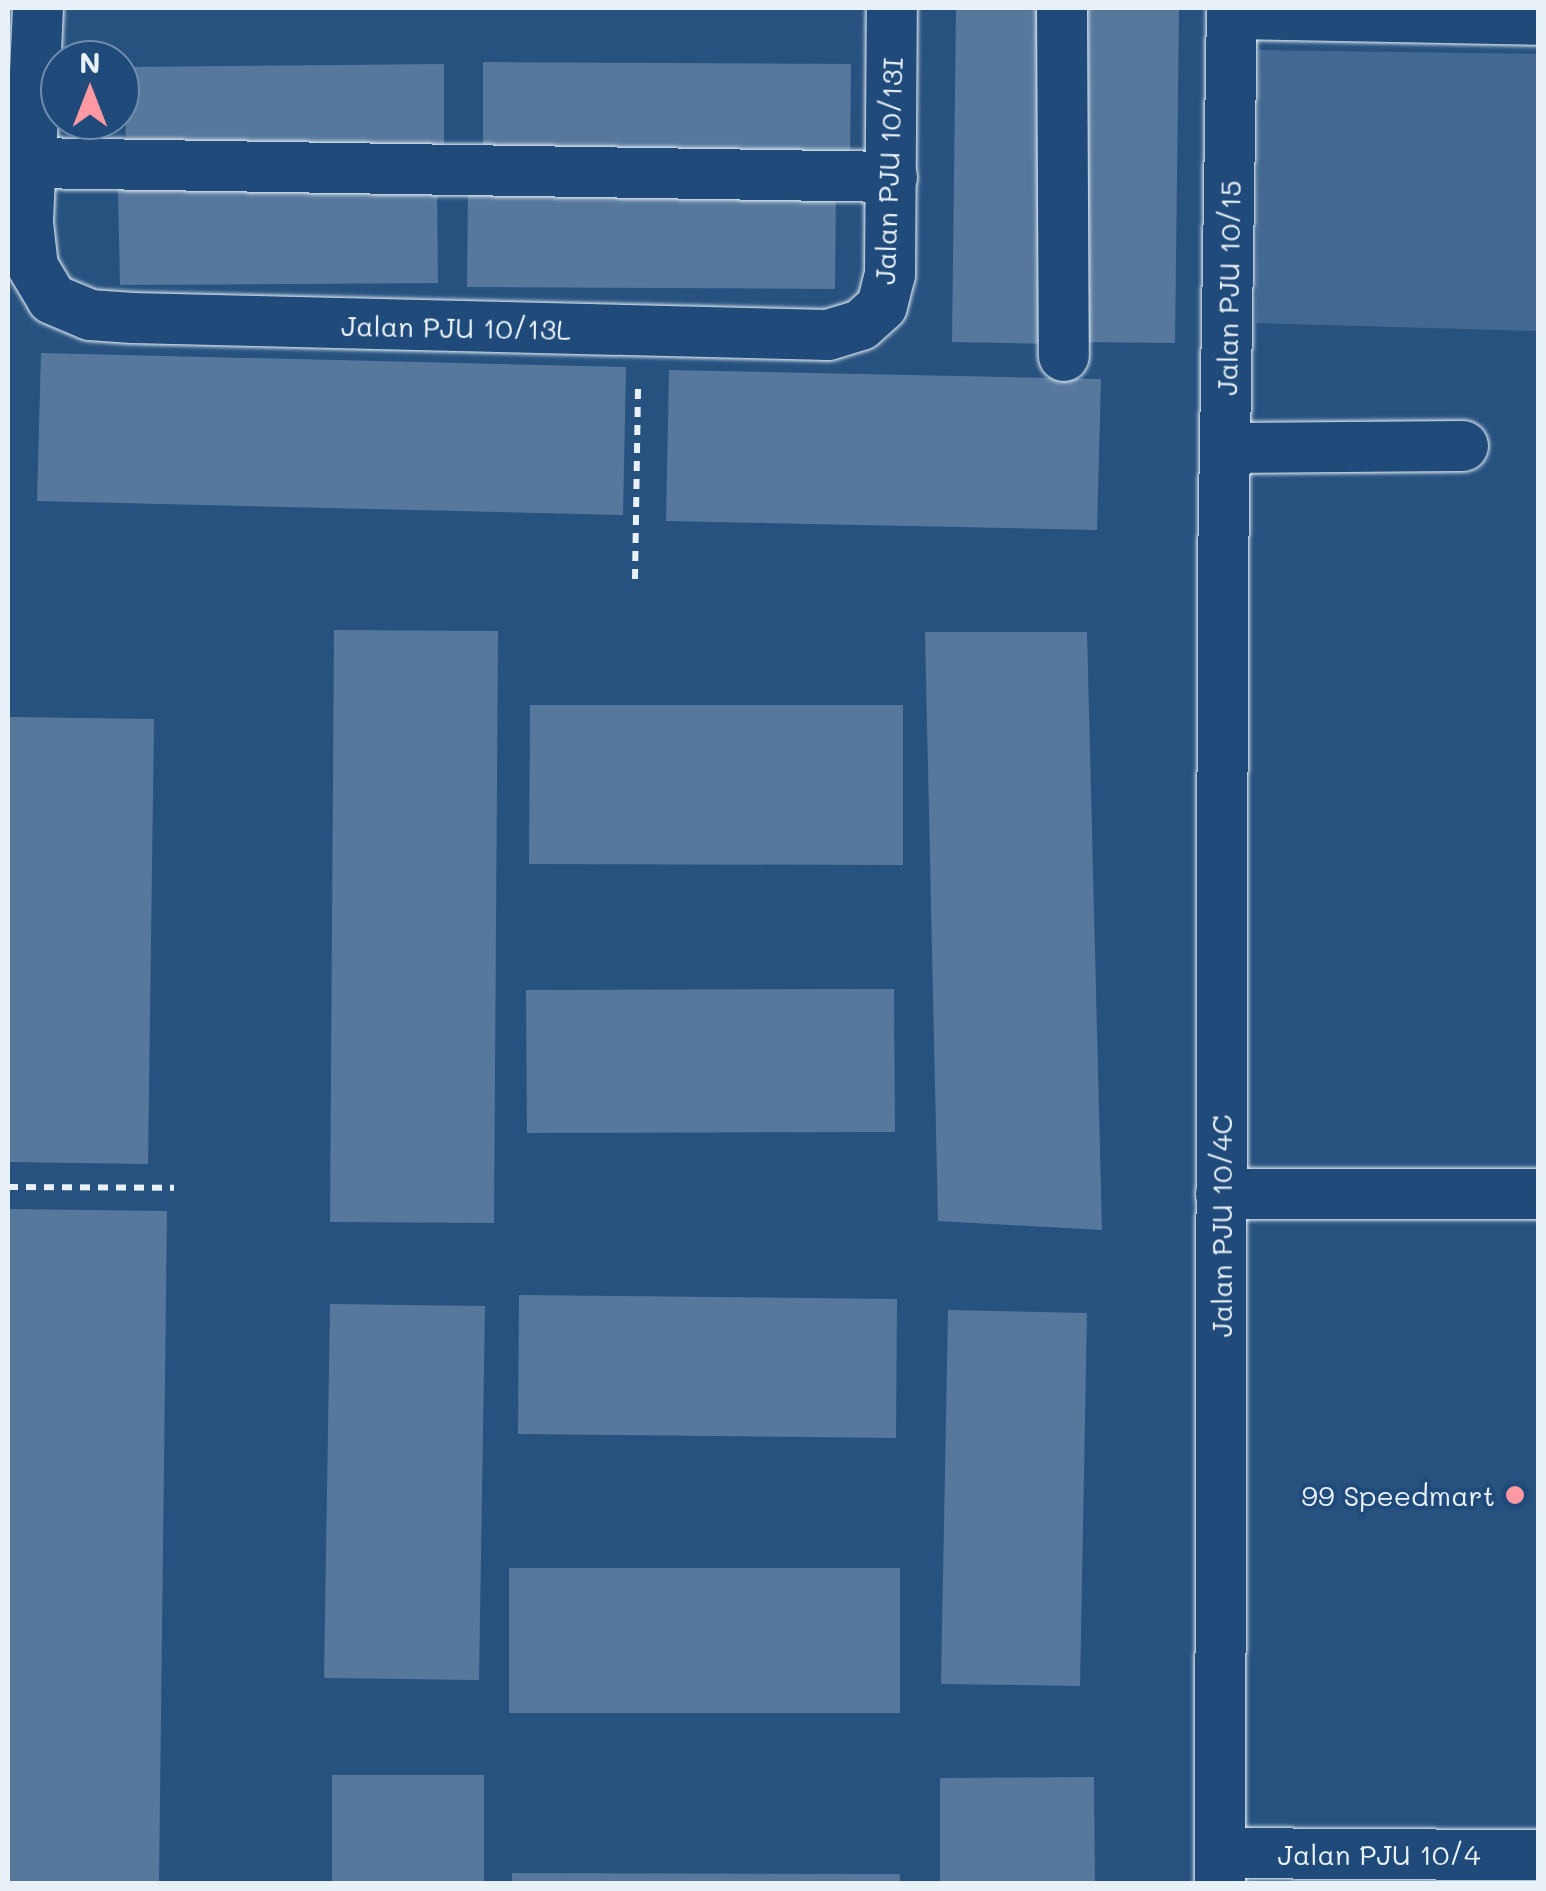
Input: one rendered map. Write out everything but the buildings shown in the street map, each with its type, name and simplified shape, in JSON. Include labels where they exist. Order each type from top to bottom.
[{"type":"street","points":[[38,8],[31,162],[892,176]]},
{"type":"street","name":"Jalan PJU 10/13I","points":[[861,325],[882,306],[890,275],[892,8]]},
{"type":"street","points":[[1062,8],[1064,356]]},
{"type":"street","points":[[1232,11],[1538,20]]},
{"type":"street","name":"Jalan PJU 10/15","points":[[1223,568],[1232,11]]},
{"type":"street","name":"Jalan PJU 10/13L","points":[[31,162],[33,267],[52,300],[90,314],[828,336],[861,325]]},
{"type":"street","points":[[1226,448],[1463,446]]},
{"type":"street","name":"Jalan PJU 10/4C","points":[[1220,1868],[1223,568]]},
{"type":"street","points":[[1222,1194],[1538,1194]]},
{"type":"street","name":"Jalan PJU 10/4","points":[[1220,1868],[1538,1856]]},
{"type":"path","points":[[635,578],[638,384]]},
{"type":"path","points":[[8,1186],[174,1188]]},
{"type":"shaded area","points":[[1259,50],[1538,54],[1538,331],[1256,323]]},
{"type":"place","name":"99 Speedmart","points":[[1515,1495]]}]
